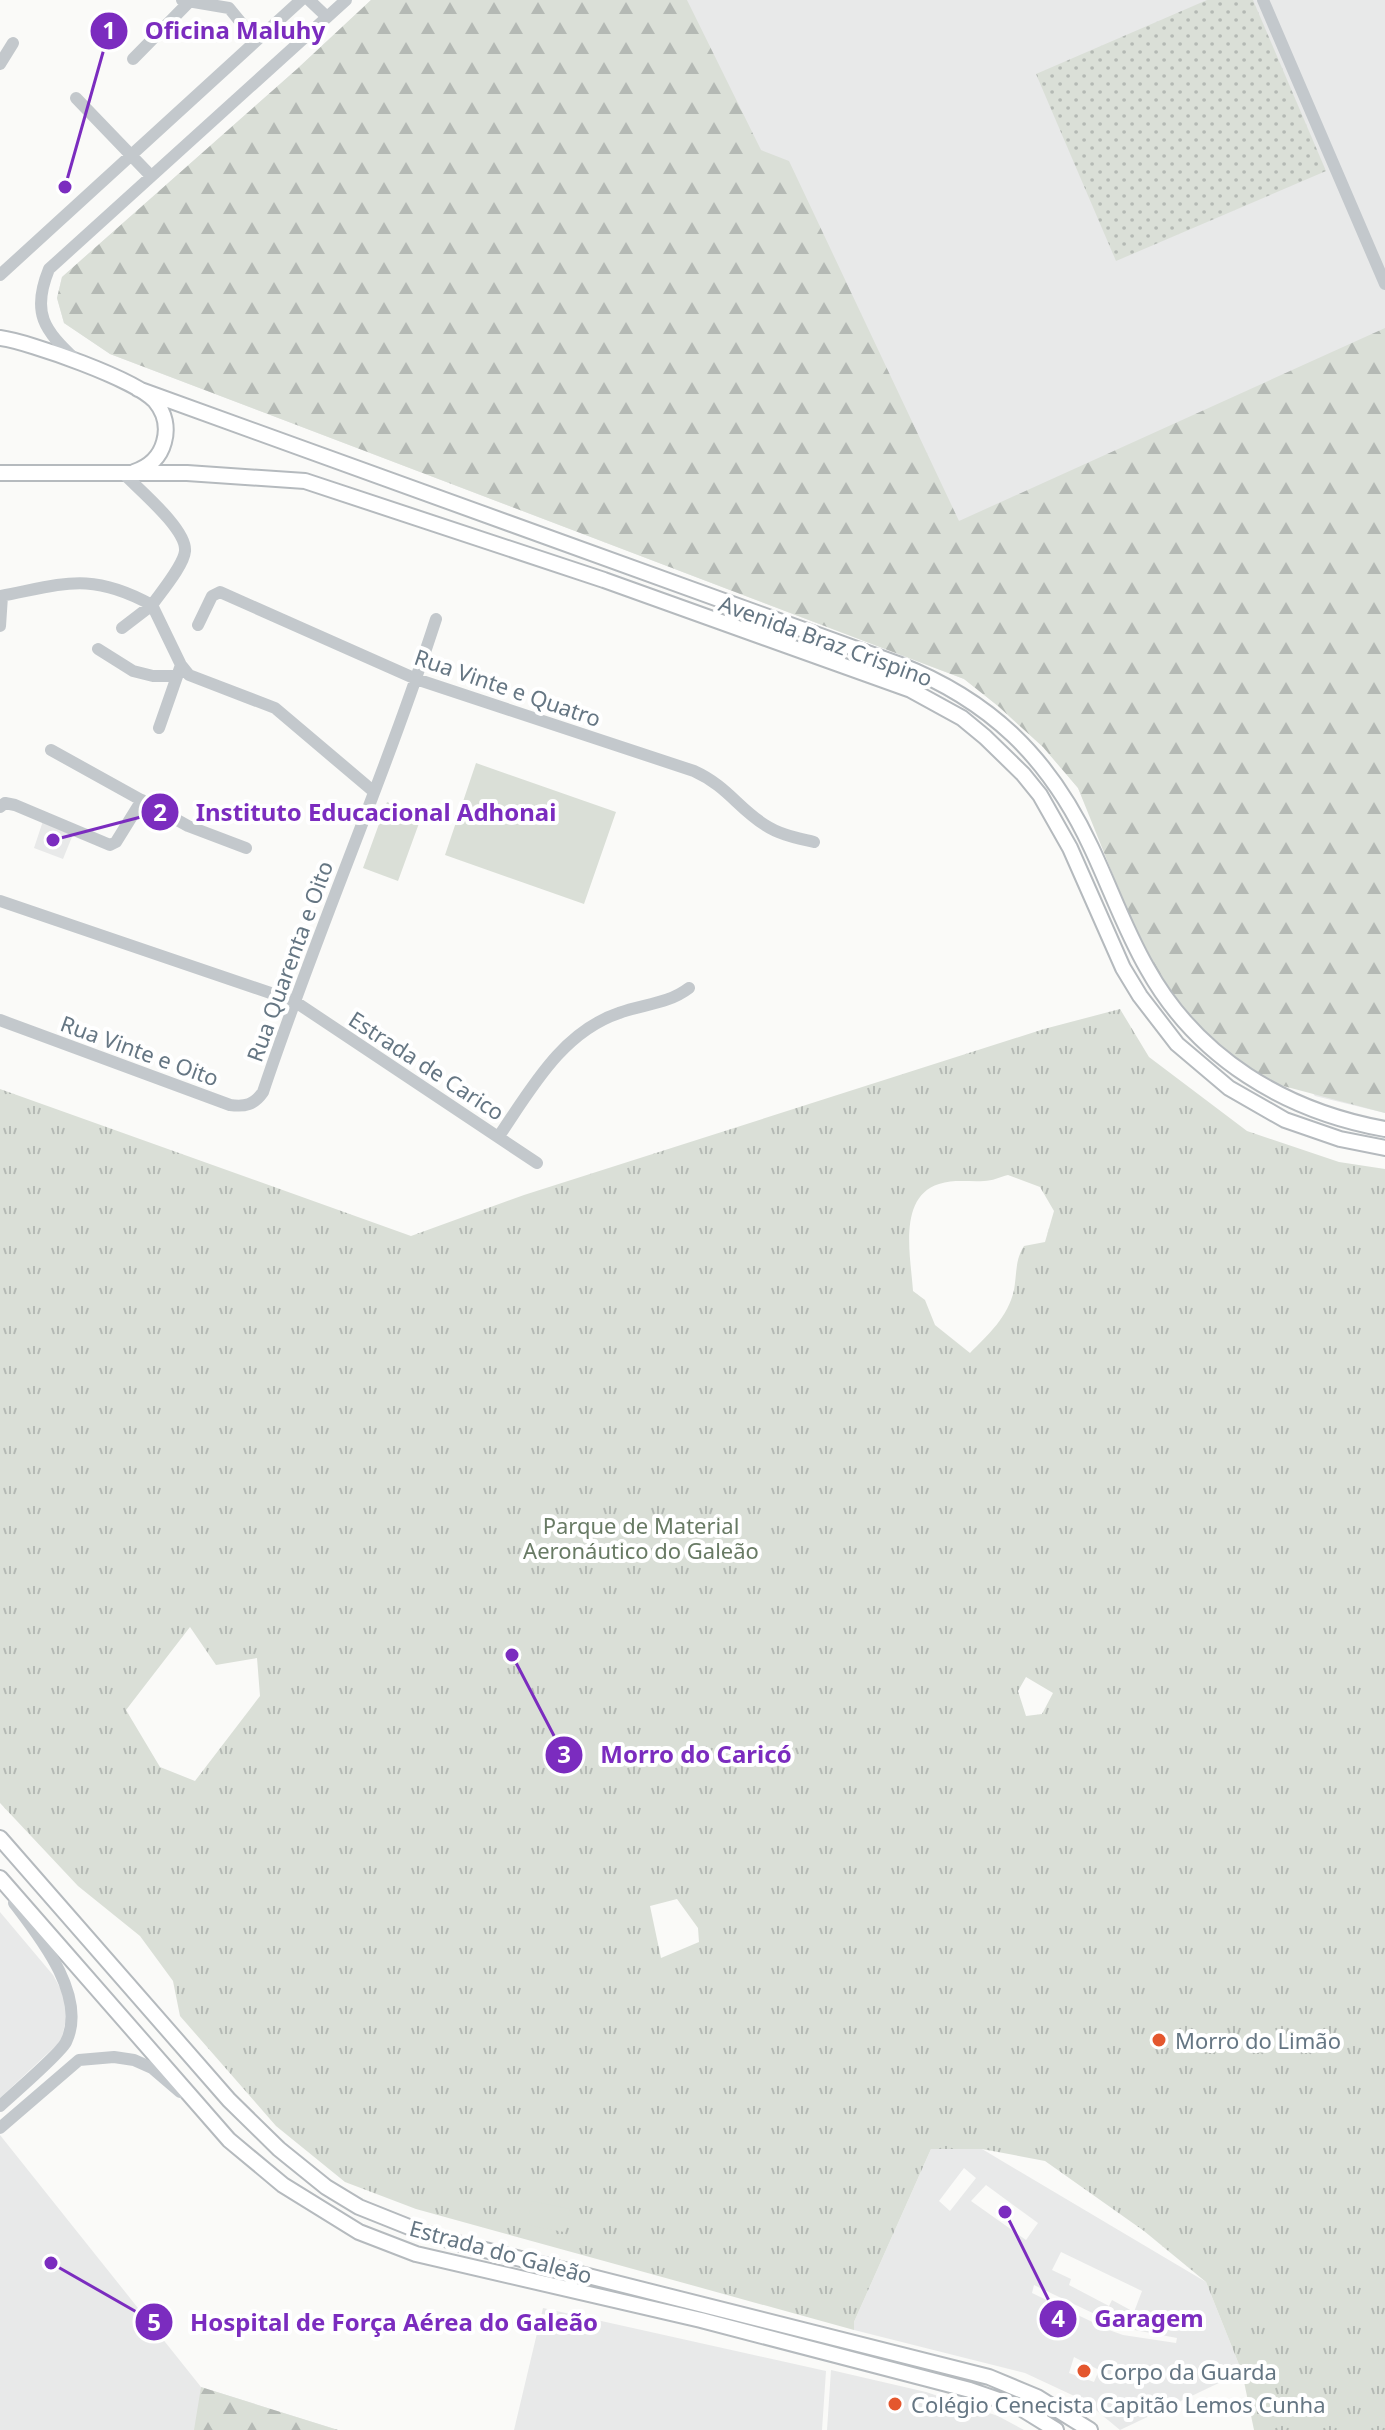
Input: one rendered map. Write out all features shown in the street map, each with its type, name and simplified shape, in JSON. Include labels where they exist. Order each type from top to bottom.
[{"type":"main road","name":"Avenida Braz Crispino","points":[[0,338],[79,362],[138,389],[898,664],[959,692],[991,713],[1017,738],[1058,788],[1090,843],[1147,968],[1194,1033],[1242,1075],[1270,1091],[1333,1117],[1385,1129]]},
{"type":"main road","points":[[127,473],[151,464],[164,445],[166,434],[162,412],[152,398],[138,389]]},
{"type":"main road","name":"Avenida Braz Crispino","points":[[0,473],[253,476],[305,481],[604,580],[911,690],[936,702],[962,718],[996,747],[1040,795],[1070,848],[1123,968],[1177,1044],[1229,1088],[1285,1120],[1340,1139],[1385,1148]]},
{"type":"main road","name":"Estrada do Galeão","points":[[0,1838],[253,2125],[326,2187],[359,2207],[461,2244],[989,2377],[1037,2397],[1090,2430]]},
{"type":"main road","name":"Estrada do Galeão","points":[[0,1878],[229,2140],[283,2185],[335,2219],[416,2254],[701,2320],[970,2390],[1019,2407],[1056,2430]]},
{"type":"street","points":[[0,275],[301,0]]},
{"type":"street","points":[[309,0],[327,17]]},
{"type":"street","points":[[79,362],[52,337],[41,306],[41,289],[49,269],[346,0]]},
{"type":"street","points":[[1263,0],[1385,284]]},
{"type":"street","points":[[133,59],[186,1],[229,8],[256,41]]},
{"type":"street","points":[[0,64],[13,43]]},
{"type":"street","points":[[76,98],[151,176]]},
{"type":"street","points":[[122,628],[152,605],[182,561],[184,543],[176,528],[127,473]]},
{"type":"street","points":[[0,626],[1,596],[39,586],[86,581],[115,587],[152,605],[179,671],[159,728]]},
{"type":"street","name":"Rua Vinte e Quatro","points":[[198,625],[212,596],[220,592],[416,679],[694,771],[718,783],[764,825],[782,834],[814,842]]},
{"type":"street","name":"Rua Quarenta e Oito","points":[[263,1092],[436,619]]},
{"type":"street","points":[[98,649],[133,671],[153,676],[179,671],[275,708],[373,791]]},
{"type":"street","points":[[51,750],[188,826],[246,848]]},
{"type":"street","points":[[0,807],[5,803],[15,805],[110,845],[116,842],[142,800]]},
{"type":"street","name":"Estrada de Carico","points":[[0,901],[294,1001],[537,1163]]},
{"type":"street","points":[[499,1136],[545,1067],[577,1035],[617,1013],[675,999],[689,988]]},
{"type":"street","name":"Rua Vinte e Oito","points":[[0,1020],[230,1105],[247,1106],[263,1092]]},
{"type":"street","points":[[0,1885],[34,1930],[63,1977],[69,1999],[70,2023],[66,2043],[0,2106]]},
{"type":"street","points":[[0,2128],[79,2060],[96,2057],[134,2060],[152,2068],[202,2110]]},
{"type":"shaded area","points":[[371,0],[1385,0],[1385,1113],[1315,1096],[1101,840],[1078,788],[1043,747],[964,679],[110,354],[64,323],[57,298],[62,277]]},
{"type":"shaded area","points":[[43,821],[74,832],[63,859],[34,848]]},
{"type":"shaded area","points":[[0,1912],[53,1975],[64,1995],[66,2020],[61,2041],[0,2098]]},
{"type":"shaded area","points":[[0,2135],[201,2387],[338,2430],[0,2430]]},
{"type":"shaded area","points":[[931,2149],[982,2149],[1206,2282],[1242,2372],[1120,2430],[1085,2401],[1025,2373],[854,2330],[854,2322]],"holes":[[[964,2168],[976,2178],[950,2211],[939,2201]],[[986,2185],[1038,2223],[1026,2240],[971,2201]],[[1061,2252],[1142,2291],[1134,2312],[1112,2300],[1109,2306],[1069,2285],[1071,2279],[1052,2270]],[[1034,2285],[1124,2328],[1177,2338],[1176,2343],[1109,2330],[1032,2293]],[[1074,2357],[1099,2370],[1094,2382],[1069,2373]]]},
{"type":"shaded area","points":[[543,2308],[826,2371],[822,2430],[514,2430]]},
{"type":"shaded area","name":"Colégio Cenecista Capitão Lemos Cunha","points":[[831,2370],[926,2392],[998,2416],[1024,2430],[827,2430]]},
{"type":"green space","points":[[371,0],[687,0],[761,150],[789,161],[959,521],[1385,328],[1385,1113],[1264,1081],[1193,1022],[1144,952],[1078,788],[1043,747],[964,679],[110,354],[64,323],[57,298],[62,277]]},
{"type":"green space","points":[[1207,0],[1253,0],[1326,171],[1116,261],[1036,74]]},
{"type":"green space","points":[[476,763],[616,812],[584,904],[445,855]]},
{"type":"green space","points":[[387,802],[422,815],[398,881],[363,868]]},
{"type":"green space","name":"Parque de Material Aeronáutico do Galeão","points":[[1120,1009],[1149,1057],[1247,1131],[1339,1162],[1385,1169],[1385,2430],[1254,2430],[1242,2372],[1206,2282],[1144,2231],[1045,2161],[982,2149],[931,2149],[854,2322],[854,2330],[416,2209],[345,2182],[276,2126],[180,2016],[173,1981],[140,1936],[78,1886],[0,1803],[0,1089],[411,1236],[524,1195],[1044,1029]],"holes":[[[1008,1175],[1040,1187],[1054,1211],[1045,1242],[1024,1246],[1021,1251],[1014,1290],[1002,1317],[970,1353],[935,1325],[925,1300],[913,1291],[910,1230],[917,1202],[926,1191],[939,1184],[956,1181],[987,1181]],[[190,1627],[216,1665],[257,1658],[260,1696],[195,1781],[160,1767],[126,1710]],[[1026,1677],[1053,1693],[1042,1714],[1026,1716],[1018,1691]],[[677,1899],[698,1928],[699,1942],[661,1958],[650,1906]]]},
{"type":"green space","points":[[532,2201],[570,2209],[564,2232],[527,2225]]},
{"type":"green space","points":[[201,2387],[338,2430],[194,2430]]},
{"type":"place","name":"Oficina Maluhy","points":[[65,187]]},
{"type":"place","name":"Instituto Educacional Adhonai","points":[[53,840]]},
{"type":"place","name":"Morro do Caricó","points":[[512,1655]]},
{"type":"place","name":"Morro do Limão","points":[[1159,2040]]},
{"type":"place","name":"Garagem","points":[[1005,2212]]},
{"type":"place","name":"Hospital de Força Aérea do Galeão","points":[[51,2263]]},
{"type":"place","name":"Corpo da Guarda","points":[[1084,2371]]},
{"type":"place","name":"Colégio Cenecista Capitão Lemos Cunha","points":[[895,2404]]}]
